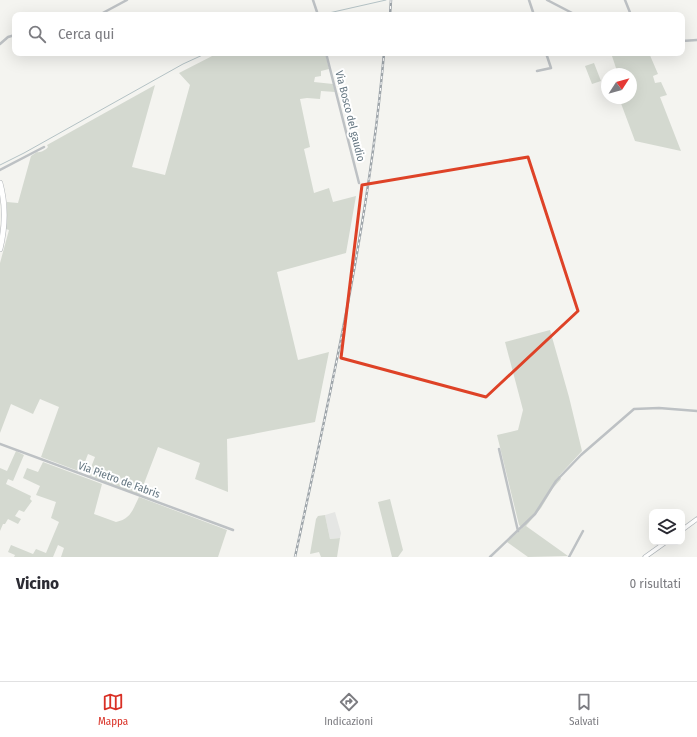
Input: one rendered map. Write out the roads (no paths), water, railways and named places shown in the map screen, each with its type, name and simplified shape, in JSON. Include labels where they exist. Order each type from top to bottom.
[{"type":"highway","points":[[0,183],[4,215],[4,229],[0,249]]},
{"type":"main road","points":[[685,528],[697,519]]},
{"type":"main road","points":[[645,557],[662,545]]},
{"type":"street","points":[[105,12],[127,0]]},
{"type":"street","points":[[313,0],[317,12]]},
{"type":"street","points":[[530,0],[533,12]]},
{"type":"street","points":[[547,0],[570,12]]},
{"type":"street","points":[[625,0],[629,12]]},
{"type":"street","points":[[0,44],[8,37],[12,36]]},
{"type":"street","points":[[685,41],[697,40]]},
{"type":"street","name":"Via Bosco del gaudio","points":[[327,56],[359,183]]},
{"type":"street","points":[[537,71],[551,68],[547,56]]},
{"type":"street","points":[[0,170],[44,147]]},
{"type":"street","points":[[490,557],[538,511],[556,481],[585,451],[634,409],[659,408],[697,410]]},
{"type":"street","name":"Via Pietro de Fabris","points":[[0,444],[233,530]]},
{"type":"street","points":[[499,449],[518,531]]},
{"type":"street","points":[[569,557],[583,531]]},
{"type":"waterway","points":[[333,12],[386,0]]},
{"type":"waterway","points":[[0,165],[183,64],[200,56]]},
{"type":"railway","points":[[390,12],[391,0]]},
{"type":"railway","points":[[295,557],[335,369],[359,243],[369,180],[384,56]]}]
